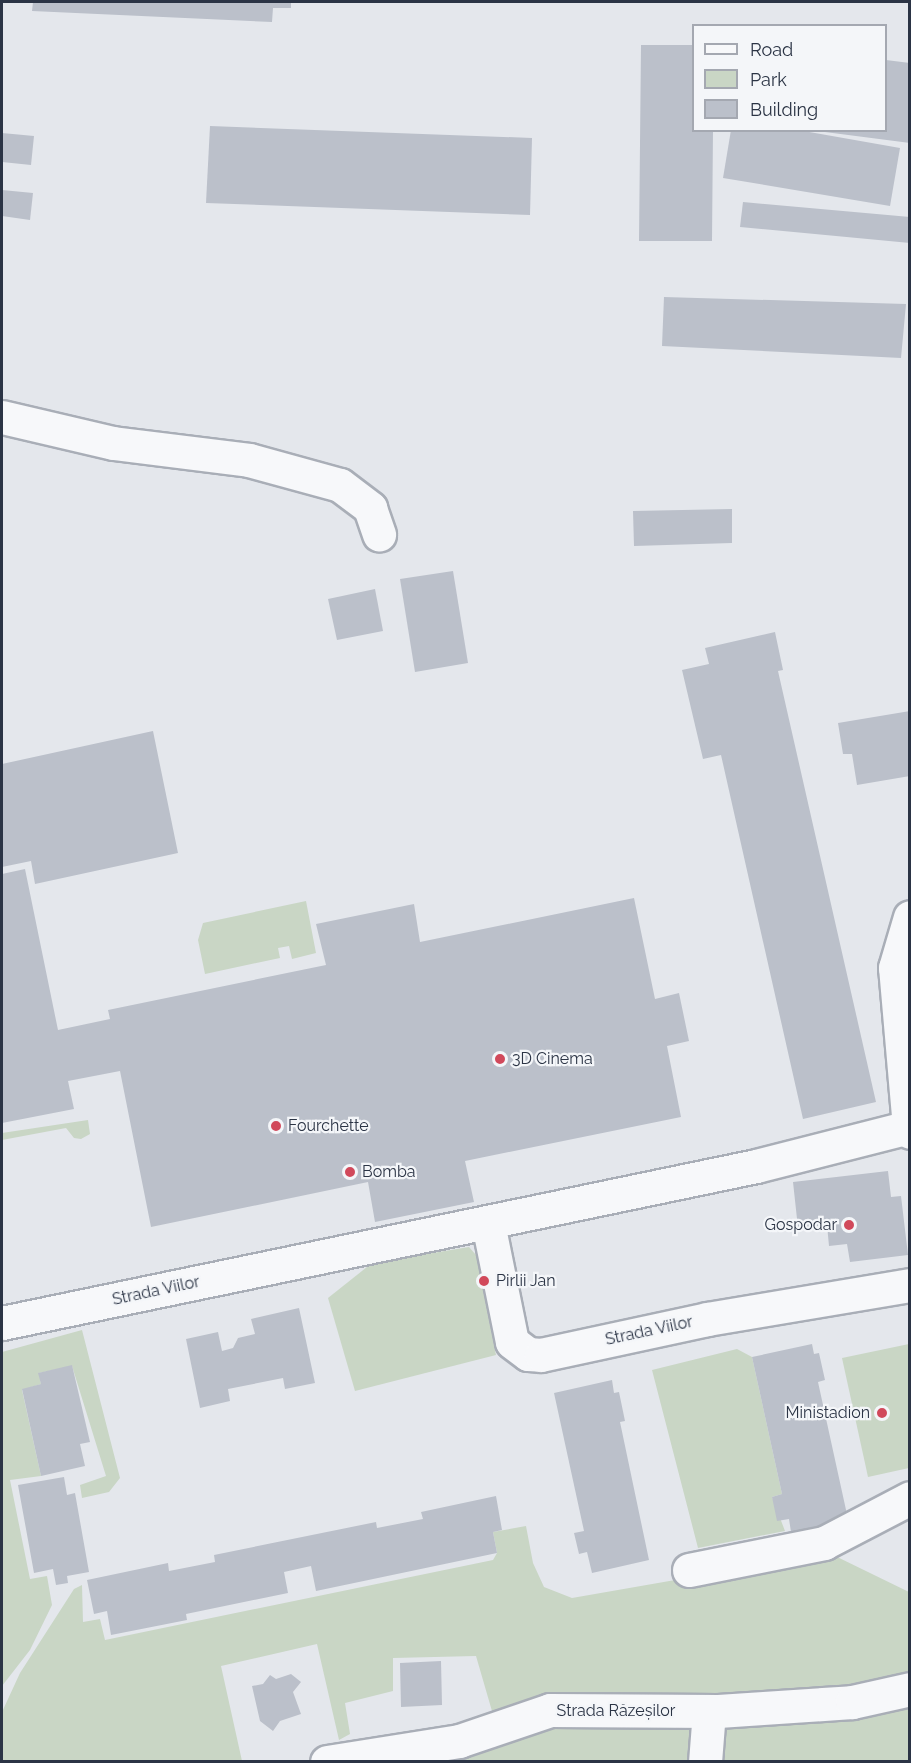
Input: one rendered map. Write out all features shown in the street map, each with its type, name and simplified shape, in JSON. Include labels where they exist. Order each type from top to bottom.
[{"type":"street","points":[[2,417],[113,442],[249,460],[340,485],[370,508],[379,534]]},
{"type":"street","name":"Strada Viilor","points":[[2,1323],[756,1166],[909,1129],[895,968],[909,917]]},
{"type":"street","name":"Strada Viilor","points":[[488,1223],[512,1342],[528,1354],[541,1355],[707,1318],[909,1285]]},
{"type":"street","points":[[689,1570],[824,1543],[909,1498]]},
{"type":"street","name":"Strada Răzeșilor","points":[[327,1761],[459,1741],[550,1710],[709,1711],[852,1702],[909,1689]]},
{"type":"street","points":[[705,1761],[709,1711]]},
{"type":"green space","points":[[306,901],[316,953],[292,959],[289,946],[278,948],[280,958],[205,974],[198,940],[203,923]]},
{"type":"green space","points":[[88,1120],[90,1134],[81,1139],[74,1138],[66,1128],[2,1140],[2,1133]]},
{"type":"green space","points":[[469,1247],[476,1255],[496,1355],[355,1391],[328,1298],[372,1263]]},
{"type":"green space","points":[[82,1330],[120,1478],[109,1492],[82,1498],[80,1485],[106,1476],[72,1366],[39,1373],[41,1384],[22,1390],[41,1476],[10,1480],[30,1579],[47,1576],[52,1605],[30,1650],[2,1686],[2,1352]]},
{"type":"green space","name":"Ministadion","points":[[909,1344],[909,1468],[868,1477],[842,1358]]},
{"type":"green space","points":[[737,1349],[752,1357],[782,1494],[772,1497],[785,1531],[698,1548],[652,1370]]},
{"type":"green space","points":[[526,1526],[533,1563],[544,1587],[572,1598],[829,1553],[909,1592],[909,1678],[848,1693],[494,1718],[476,1656],[393,1658],[393,1691],[345,1703],[350,1734],[339,1740],[317,1644],[221,1666],[242,1761],[2,1761],[2,1712],[20,1673],[74,1589],[82,1585],[83,1622],[100,1619],[105,1640],[493,1560],[497,1553],[493,1532]]},
{"type":"green space","points":[[909,1701],[909,1761],[717,1762],[720,1729],[861,1714]]},
{"type":"green space","points":[[544,1720],[698,1720],[696,1761],[402,1762]]},
{"type":"building","points":[[33,2],[291,2],[291,8],[273,8],[272,22],[32,11]]},
{"type":"building","points":[[641,45],[692,45],[692,132],[713,132],[712,241],[639,241]]},
{"type":"building","points":[[887,60],[910,63],[910,143],[825,132],[887,132]]},
{"type":"building","points":[[210,126],[532,138],[530,215],[206,203]]},
{"type":"building","points":[[731,132],[809,132],[900,148],[890,206],[723,178]]},
{"type":"building","points":[[2,133],[34,136],[31,165],[2,162]]},
{"type":"building","points":[[2,190],[33,193],[30,220],[2,216]]},
{"type":"building","points":[[743,202],[910,217],[910,243],[740,227]]},
{"type":"building","points":[[664,297],[906,304],[901,358],[662,346]]},
{"type":"building","points":[[732,509],[732,543],[634,546],[633,511]]},
{"type":"building","points":[[453,571],[468,663],[415,672],[400,579]]},
{"type":"building","points":[[375,589],[383,631],[337,640],[328,599]]},
{"type":"building","points":[[775,632],[783,670],[778,671],[876,1102],[803,1119],[721,755],[703,759],[682,670],[709,664],[705,648]]},
{"type":"building","points":[[910,711],[910,776],[857,785],[852,754],[843,754],[838,723]]},
{"type":"building","points":[[153,731],[178,853],[35,884],[31,861],[2,867],[2,764]]},
{"type":"building","points":[[25,869],[58,1030],[110,1019],[108,1010],[326,965],[316,924],[414,904],[420,942],[634,898],[655,999],[679,993],[689,1041],[667,1046],[681,1117],[465,1161],[474,1202],[375,1222],[368,1182],[151,1227],[120,1071],[68,1081],[74,1109],[2,1123],[2,874]]},
{"type":"building","points":[[888,1171],[891,1197],[901,1196],[908,1255],[850,1262],[847,1244],[829,1246],[827,1225],[798,1228],[793,1182]]},
{"type":"building","points":[[299,1308],[315,1383],[285,1389],[283,1378],[228,1389],[230,1401],[200,1408],[186,1339],[218,1332],[222,1351],[233,1348],[238,1338],[255,1334],[251,1319]]},
{"type":"building","points":[[812,1344],[814,1354],[819,1353],[825,1380],[818,1382],[848,1519],[791,1532],[789,1519],[777,1521],[772,1497],[782,1494],[752,1357]]},
{"type":"building","points":[[72,1365],[90,1442],[80,1444],[85,1466],[41,1476],[22,1389],[41,1384],[38,1373]]},
{"type":"building","points":[[612,1380],[614,1393],[619,1392],[625,1421],[620,1422],[649,1560],[592,1573],[587,1552],[579,1554],[574,1533],[584,1531],[554,1393]]},
{"type":"building","points":[[64,1477],[67,1495],[75,1493],[89,1572],[67,1576],[68,1583],[56,1585],[53,1569],[34,1573],[18,1485]]},
{"type":"building","points":[[496,1496],[502,1530],[493,1532],[497,1553],[316,1591],[311,1566],[284,1572],[288,1593],[186,1614],[187,1620],[111,1635],[107,1611],[94,1614],[87,1580],[168,1563],[169,1571],[215,1562],[214,1555],[376,1522],[377,1528],[423,1519],[421,1512]]},
{"type":"building","points":[[441,1661],[442,1705],[401,1707],[400,1663]]},
{"type":"building","points":[[291,1674],[301,1682],[293,1692],[301,1714],[280,1721],[273,1731],[260,1721],[252,1686],[263,1684],[270,1675],[276,1679]]},
{"type":"place","name":"3D Cinema","points":[[500,1059]]},
{"type":"place","name":"Fourchette","points":[[276,1126]]},
{"type":"place","name":"Bomba","points":[[350,1172]]},
{"type":"place","name":"Gospodar","points":[[849,1225]]},
{"type":"place","name":"Pirlii Jan","points":[[484,1281]]},
{"type":"place","name":"Ministadion","points":[[882,1413]]}]
